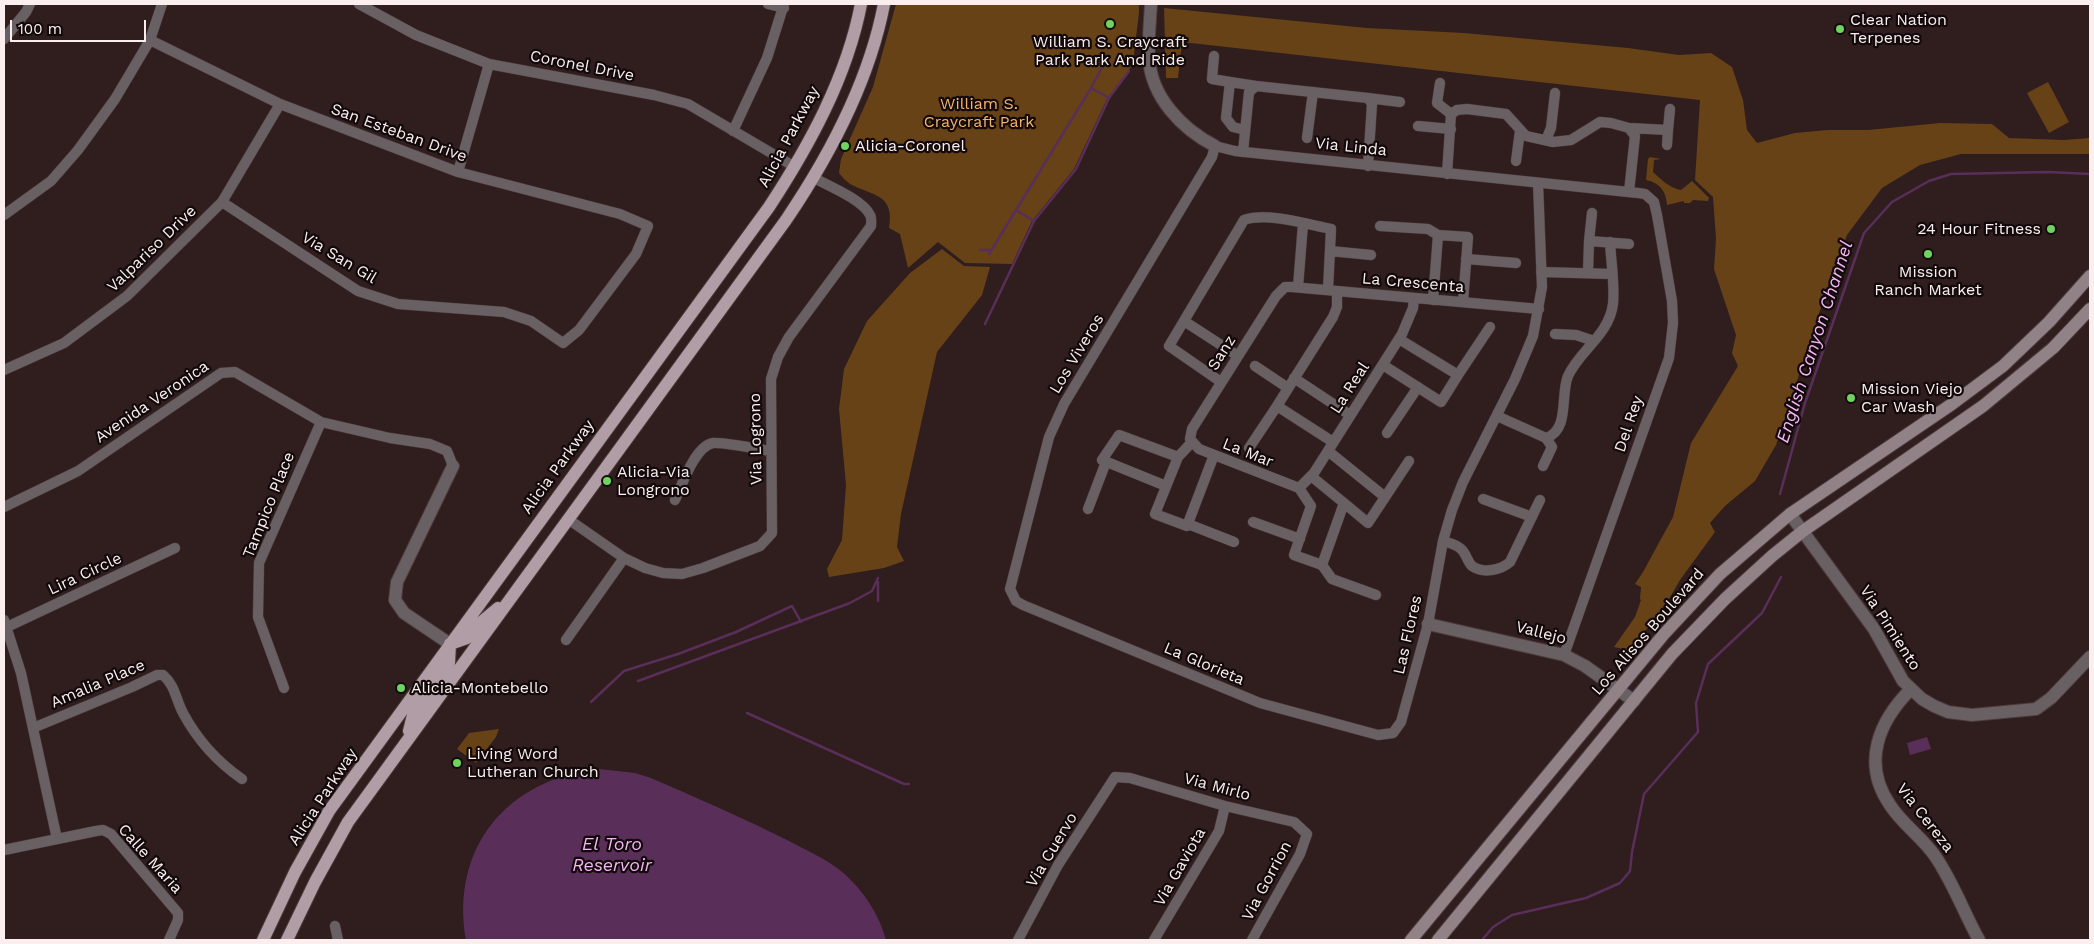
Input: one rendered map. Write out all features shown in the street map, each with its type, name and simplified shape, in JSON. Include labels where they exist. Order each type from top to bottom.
[{"type":"main road","name":"Alicia Parkway","points":[[263,940],[295,872],[329,811],[768,208],[795,167],[823,114],[840,72],[862,4]]},
{"type":"main road","points":[[287,940],[314,882],[348,822],[786,220],[814,178],[843,123],[861,80],[884,4]]},
{"type":"main road","points":[[795,167],[814,178]]},
{"type":"main road","name":"Los Alisos Boulevard","points":[[1411,940],[1685,610],[1706,588],[1743,553],[1790,514],[1984,381],[2013,357],[2088,280]]},
{"type":"main road","name":"Los Alisos Boulevard","points":[[1438,940],[1672,654],[1725,599],[1772,556],[1803,531],[1983,406],[2053,348],[2090,308]]},
{"type":"main road","points":[[406,740],[413,715],[449,663],[450,644],[467,638],[480,623],[508,601]]},
{"type":"street","points":[[4,39],[26,12],[30,4]]},
{"type":"street","points":[[4,215],[51,180],[78,150],[115,99],[150,40],[162,4]]},
{"type":"street","name":"Coronel Drive","points":[[358,4],[416,35],[489,64],[654,95],[688,104],[795,167]]},
{"type":"street","points":[[733,131],[767,58],[784,6],[768,4]]},
{"type":"street","name":"Via Linda","points":[[1151,4],[1149,58],[1152,75],[1158,90],[1172,113],[1186,128],[1215,146],[1243,152],[1368,166],[1629,192],[1645,194],[1651,198]]},
{"type":"street","name":"San Esteban Drive","points":[[150,40],[280,104],[458,172],[620,214],[648,226],[636,254],[579,330],[563,343]]},
{"type":"street","points":[[1214,56],[1212,79],[1256,86],[1400,102]]},
{"type":"street","points":[[458,172],[489,64]]},
{"type":"street","points":[[1230,82],[1226,118],[1233,127],[1245,130]]},
{"type":"street","points":[[1440,83],[1437,103],[1451,114]]},
{"type":"street","points":[[1243,152],[1249,92],[1256,86]]},
{"type":"street","points":[[1307,138],[1312,92]]},
{"type":"street","points":[[1546,140],[1551,128],[1555,93]]},
{"type":"street","points":[[1368,98],[1372,104],[1368,166]]},
{"type":"street","name":"Valpariso Drive","points":[[4,370],[64,343],[127,296],[222,202],[280,104]]},
{"type":"street","points":[[1451,114],[1457,110],[1467,109],[1506,114],[1526,136],[1553,142],[1571,140],[1600,122],[1629,128],[1668,130]]},
{"type":"street","points":[[1667,145],[1670,109]]},
{"type":"street","points":[[1447,174],[1451,114]]},
{"type":"street","points":[[1418,126],[1451,129]]},
{"type":"street","points":[[1629,128],[1635,136],[1629,192]]},
{"type":"street","points":[[1516,161],[1520,131]]},
{"type":"street","name":"Los Viveros","points":[[1012,596],[1012,583],[1049,437],[1064,404],[1212,157],[1215,146]]},
{"type":"street","name":"Via Logrono","points":[[568,518],[624,558],[645,568],[663,573],[682,574],[703,568],[760,546],[772,533],[771,379],[778,357],[788,337],[871,226],[871,216],[864,206],[814,178]]},
{"type":"street","name":"Las Flores","points":[[1393,732],[1401,722],[1428,624],[1443,541],[1452,510],[1463,482],[1497,416],[1533,336],[1542,288],[1538,184]]},
{"type":"street","name":"Del Rey","points":[[1564,655],[1669,358],[1673,323],[1672,301],[1654,202],[1651,198]]},
{"type":"street","name":"Via San Gil","points":[[222,202],[358,290],[398,304],[504,312],[531,321],[563,343]]},
{"type":"street","points":[[1588,273],[1592,213]]},
{"type":"street","points":[[1221,382],[1169,346],[1244,220],[1254,217],[1331,229],[1332,290],[1337,306],[1333,317],[1249,448]]},
{"type":"street","points":[[1298,287],[1303,224]]},
{"type":"street","points":[[1380,226],[1428,229],[1438,235],[1468,237],[1463,302]]},
{"type":"street","points":[[1433,300],[1438,235]]},
{"type":"street","points":[[1589,241],[1629,244]]},
{"type":"street","points":[[1546,438],[1551,436],[1560,424],[1568,376],[1606,325],[1610,315],[1613,304],[1610,242]]},
{"type":"street","points":[[1330,251],[1371,254]]},
{"type":"street","points":[[1466,259],[1516,263]]},
{"type":"street","points":[[1541,272],[1612,274]]},
{"type":"street","name":"La Crescenta","points":[[1285,288],[1298,287],[1539,308]]},
{"type":"street","name":"Sanz","points":[[1178,457],[1191,440],[1192,429],[1221,382],[1276,296],[1285,288]]},
{"type":"street","name":"La Real","points":[[1300,488],[1311,476],[1331,446],[1399,339],[1409,319],[1414,298]]},
{"type":"street","points":[[1184,321],[1238,356]]},
{"type":"street","points":[[1383,365],[1441,402],[1490,327]]},
{"type":"street","points":[[1555,334],[1576,335],[1594,341]]},
{"type":"street","points":[[1399,339],[1458,374]]},
{"type":"street","points":[[1255,366],[1288,388]]},
{"type":"street","name":"Avenida Veronica","points":[[4,507],[78,471],[220,373],[234,372],[320,422],[390,438],[430,444],[447,451],[453,466]]},
{"type":"street","points":[[1294,378],[1350,415]]},
{"type":"street","points":[[1387,433],[1418,387]]},
{"type":"street","points":[[1277,406],[1331,446],[1385,497]]},
{"type":"street","points":[[1497,416],[1546,438],[1552,447],[1543,466]]},
{"type":"street","name":"Tampico Place","points":[[284,688],[258,617],[259,563],[320,422]]},
{"type":"street","points":[[1166,486],[1102,460],[1120,435],[1178,457],[1155,514],[1187,526],[1188,524],[1234,542]]},
{"type":"street","name":"La Mar","points":[[1191,440],[1199,449],[1300,488]]},
{"type":"street","points":[[675,500],[694,459],[704,447],[713,443],[771,451]]},
{"type":"street","points":[[1188,524],[1214,455]]},
{"type":"street","points":[[1311,476],[1368,522],[1409,461]]},
{"type":"street","points":[[1088,509],[1106,462]]},
{"type":"street","points":[[450,644],[404,613],[395,600],[397,582],[453,466]]},
{"type":"street","points":[[1300,488],[1311,506],[1294,555],[1322,565],[1332,579],[1376,595]]},
{"type":"street","points":[[1483,499],[1532,517]]},
{"type":"street","points":[[1443,541],[1456,545],[1463,550],[1472,566],[1478,569],[1501,569],[1510,562],[1540,500]]},
{"type":"street","points":[[1322,565],[1344,503]]},
{"type":"street","name":"Via Pimiento","points":[[1790,514],[1874,629],[1903,681],[1922,699],[1934,706],[1948,712],[1964,715],[2036,709],[2051,698],[2090,657]]},
{"type":"street","points":[[1253,522],[1300,539]]},
{"type":"street","name":"Lira Circle","points":[[5,624],[175,548]]},
{"type":"street","points":[[566,640],[624,558]]},
{"type":"street","name":"La Glorieta","points":[[1012,596],[1023,605],[1260,703],[1378,735],[1393,732]]},
{"type":"street","points":[[5,624],[21,673],[56,838]]},
{"type":"street","name":"Vallejo","points":[[1428,624],[1564,655],[1584,666],[1634,701]]},
{"type":"street","name":"Amalia Place","points":[[33,728],[157,675],[163,676],[173,687],[181,710],[193,732],[223,766],[242,780]]},
{"type":"street","name":"Via Cereza","points":[[1911,689],[1894,708],[1881,730],[1876,758],[1879,783],[1889,805],[1935,856],[1979,940]]},
{"type":"street","name":"Via Mirlo","points":[[1115,777],[1130,778],[1225,806],[1294,822],[1307,834]]},
{"type":"street","name":"Via Cuervo","points":[[1018,940],[1058,865],[1115,777]]},
{"type":"street","name":"Via Gaviota","points":[[1154,940],[1219,830],[1225,806]]},
{"type":"street","name":"Calle Maria","points":[[4,850],[103,830],[111,834],[178,913],[178,920],[169,940]]},
{"type":"street","name":"Via Gorrion","points":[[1252,940],[1300,854],[1307,834]]},
{"type":"street","points":[[335,926],[338,940]]},
{"type":"green space","name":"William S. Craycraft Park","points":[[896,4],[1139,4],[1133,62],[1125,78],[1108,97],[1074,169],[1032,221],[1012,264],[965,263],[938,242],[908,268],[900,234],[889,228],[889,208],[885,202],[874,194],[850,184],[839,173],[841,159],[873,87]]},
{"type":"green space","points":[[1164,8],[1367,28],[1464,33],[1628,48],[1679,55],[1711,53],[1732,67],[1743,100],[1747,130],[1757,143],[1795,133],[1828,130],[1868,130],[1940,123],[1992,124],[2009,138],[2064,140],[2090,138],[2090,154],[1961,154],[1920,165],[1882,188],[1847,235],[1829,283],[1776,445],[1755,481],[1725,506],[1710,523],[1715,532],[1680,580],[1662,611],[1629,650],[1614,647],[1635,617],[1641,600],[1641,587],[1635,584],[1673,517],[1691,443],[1738,366],[1732,353],[1736,335],[1714,269],[1716,239],[1713,197],[1695,180],[1700,100],[1182,42],[1178,78],[1166,78]]},
{"type":"green space","points":[[2048,82],[2069,122],[2049,133],[2027,93]]},
{"type":"green space","points":[[1650,157],[1661,159],[1654,160],[1653,172],[1665,183],[1681,190],[1692,181],[1709,198],[1708,201],[1693,200],[1690,203],[1684,203],[1684,201],[1667,205],[1661,188],[1655,183],[1646,180],[1648,159]]},
{"type":"green space","points":[[942,249],[964,266],[990,267],[982,295],[937,352],[901,514],[897,547],[904,561],[884,568],[829,577],[827,569],[842,540],[846,485],[839,409],[844,369],[867,321],[910,273]]},
{"type":"green space","points":[[499,729],[496,737],[476,763],[457,749],[469,733]]},
{"type":"water","points":[[1927,737],[1931,749],[1910,755],[1907,743]]},
{"type":"water","name":"El Toro Reservoir","points":[[599,769],[635,773],[651,778],[754,824],[825,860],[845,875],[868,900],[879,920],[886,940],[466,940],[463,907],[467,876],[477,848],[492,824],[512,803],[537,787],[566,775]]},
{"type":"waterway","points":[[989,254],[1091,88],[1106,60]]},
{"type":"waterway","points":[[1109,98],[1129,71]]},
{"type":"waterway","points":[[1034,221],[1076,169],[1109,98],[1091,88]]},
{"type":"waterway","name":"English Canyon Channel","points":[[1780,494],[1805,403],[1864,233],[1892,202],[1929,181],[1951,174],[2049,172],[2090,174]]},
{"type":"waterway","points":[[985,324],[1034,221],[1016,210]]},
{"type":"waterway","points":[[980,250],[991,250]]},
{"type":"waterway","name":"English Canyon Channel","points":[[1482,940],[1493,927],[1512,915],[1586,898],[1620,883],[1630,871],[1644,794],[1698,732],[1696,703],[1708,664],[1762,613],[1781,577]]},
{"type":"waterway","points":[[638,681],[850,603],[872,591],[878,578]]},
{"type":"waterway","points":[[878,582],[878,601]]},
{"type":"waterway","points":[[591,702],[624,671],[678,654],[736,632],[792,606],[801,622]]},
{"type":"waterway","points":[[747,713],[904,784],[909,784]]},
{"type":"place","name":"William S. Craycraft Park Park And Ride","points":[[1110,24]]},
{"type":"place","name":"Clear Nation Terpenes","points":[[1840,29]]},
{"type":"place","name":"Alicia-Coronel","points":[[845,146]]},
{"type":"place","name":"24 Hour Fitness","points":[[2051,229]]},
{"type":"place","name":"Mission Ranch Market","points":[[1928,254]]},
{"type":"place","name":"Mission Viejo Car Wash","points":[[1851,398]]},
{"type":"place","name":"Alicia-Via Longrono","points":[[607,481]]},
{"type":"place","name":"Alicia-Montebello","points":[[401,688]]},
{"type":"place","name":"Living Word Lutheran Church","points":[[457,763]]}]
